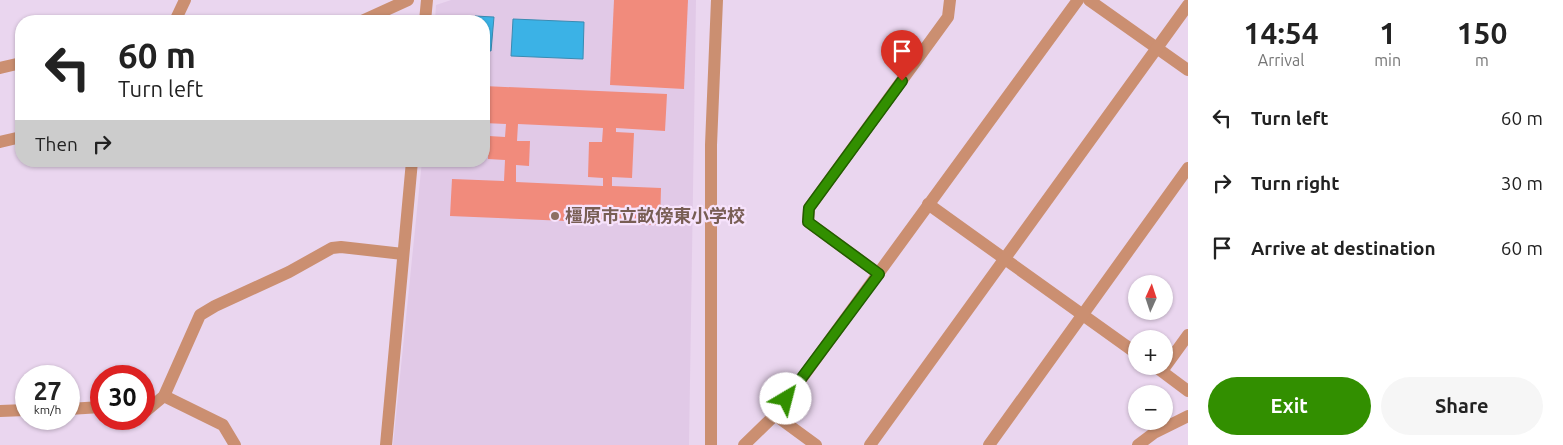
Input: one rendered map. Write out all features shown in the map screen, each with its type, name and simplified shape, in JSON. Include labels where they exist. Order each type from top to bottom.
[{"type":"street","points":[[178,15],[185,0]]},
{"type":"street","points":[[375,15],[408,0]]},
{"type":"street","points":[[426,15],[427,0]]},
{"type":"street","points":[[711,445],[711,145],[717,0]]},
{"type":"street","points":[[879,274],[808,222],[809,208],[948,17],[950,0]]},
{"type":"street","points":[[744,445],[775,415],[1078,0]]},
{"type":"street","points":[[1089,0],[1188,70]]},
{"type":"street","points":[[870,445],[1188,5]]},
{"type":"street","points":[[0,68],[15,64]]},
{"type":"street","points":[[0,142],[15,138]]},
{"type":"street","points":[[386,445],[411,167]]},
{"type":"street","points":[[989,445],[1188,168]]},
{"type":"street","points":[[928,204],[1128,347]]},
{"type":"street","points":[[155,404],[164,396],[200,315],[215,306],[289,272],[332,248],[341,247],[403,254]]},
{"type":"street","points":[[1173,352],[1188,335]]},
{"type":"street","points":[[1167,375],[1188,391]]},
{"type":"street","points":[[164,396],[223,425],[235,445]]},
{"type":"street","points":[[0,411],[15,410]]},
{"type":"street","points":[[775,415],[816,445]]},
{"type":"street","points":[[1138,445],[1188,416]]},
{"type":"shaded area","name":"橿原市立畝傍東小学校","points":[[451,0],[696,0],[689,445],[393,445],[421,167],[490,167],[490,15],[435,15],[436,5]]},
{"type":"water","points":[[490,17],[494,17],[490,51]]},
{"type":"water","points":[[513,19],[584,22],[583,59],[511,56]]},
{"type":"building","points":[[614,0],[688,0],[684,89],[610,85]]},
{"type":"building","points":[[490,86],[667,94],[665,131],[616,128],[616,132],[634,133],[632,178],[612,177],[612,186],[661,188],[660,225],[450,216],[452,179],[504,181],[505,160],[490,159],[490,136],[505,137],[506,124],[490,123]],"holes":[[[518,124],[603,128],[602,142],[589,142],[588,177],[603,178],[603,186],[516,182],[516,165],[529,166],[530,141],[517,141]]]},
{"type":"place","name":"橿原市立畝傍東小学校","points":[[555,216]]},
{"type":"route","points":[[786,399],[879,274],[808,222],[809,208],[902,81]]}]
